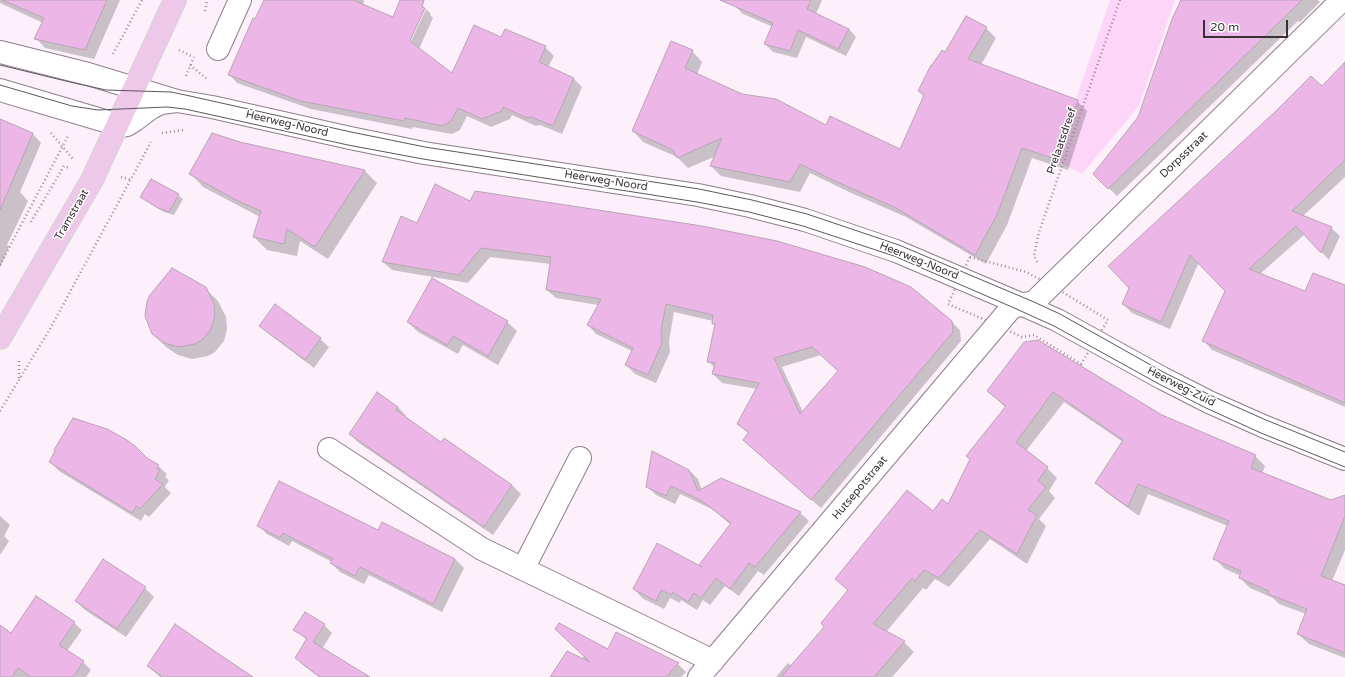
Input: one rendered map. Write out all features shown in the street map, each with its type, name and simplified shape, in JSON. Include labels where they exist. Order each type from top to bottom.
[{"type":"main road","name":"Tramstraat","points":[[0,338],[80,201],[118,125],[175,0]]},
{"type":"street","points":[[218,48],[240,0]]},
{"type":"street","name":"Dorpsstraat","points":[[1023,304],[1034,302],[1046,277],[1342,0]]},
{"type":"street","name":"Heerweg-Noord","points":[[0,52],[177,100],[350,138],[424,153],[698,195],[750,206],[805,220],[883,246],[961,277],[1023,304]]},
{"type":"street","points":[[0,90],[118,125]]},
{"type":"street","name":"Heerweg-Noord","points":[[118,125],[127,125],[151,108],[162,103],[177,100]]},
{"type":"street","name":"Heerweg-Zuid","points":[[1023,304],[1057,320],[1209,402],[1263,426],[1345,459]]},
{"type":"street","name":"Hutsepotstraat","points":[[706,669],[1012,307],[1023,304]]},
{"type":"street","points":[[329,449],[482,549],[524,569],[706,669]]},
{"type":"street","points":[[524,569],[580,458]]},
{"type":"path","points":[[100,78],[142,0]]},
{"type":"path","name":"Prelaatsdreef","points":[[1046,277],[1034,256],[1039,232],[1120,0]]},
{"type":"path","points":[[190,65],[194,57]]},
{"type":"path","points":[[0,265],[80,114]]},
{"type":"path","points":[[0,411],[50,329],[131,180],[72,159],[49,130]]},
{"type":"path","points":[[31,222],[64,166],[73,170]]},
{"type":"path","points":[[19,361],[19,379]]},
{"type":"shaded area","points":[[1110,0],[1175,0],[1139,106],[1082,174],[1055,160]]},
{"type":"building","points":[[2,0],[107,0],[85,50],[34,39],[44,18]]},
{"type":"building","points":[[264,0],[353,0],[393,17],[400,0],[424,0],[422,7],[425,8],[410,41],[452,73],[474,25],[501,37],[505,29],[546,46],[539,62],[574,78],[553,126],[531,117],[527,118],[503,107],[502,111],[482,119],[458,108],[451,121],[443,126],[405,118],[404,121],[301,101],[228,75],[253,18],[255,19]]},
{"type":"building","points":[[720,0],[811,0],[807,9],[849,29],[838,49],[798,30],[790,51],[764,44],[773,23]]},
{"type":"building","points":[[1181,0],[1302,0],[1108,189],[1093,174],[1138,117],[1172,19]]},
{"type":"building","points":[[966,16],[987,27],[968,59],[1078,100],[1058,160],[1022,148],[997,215],[975,255],[894,207],[800,164],[790,182],[710,166],[722,138],[677,158],[673,150],[632,131],[671,41],[693,50],[685,68],[742,94],[776,99],[826,125],[830,116],[900,149],[924,95],[918,91],[931,65],[942,50],[945,52]]},
{"type":"building","points":[[1345,62],[1345,160],[1292,211],[1332,227],[1321,253],[1296,226],[1249,269],[1305,291],[1313,273],[1345,285],[1345,403],[1202,341],[1225,291],[1190,255],[1161,322],[1122,304],[1129,288],[1108,266],[1277,110],[1311,76],[1322,86]]},
{"type":"building","points":[[0,119],[33,133],[0,210]]},
{"type":"building","points":[[212,133],[240,142],[365,170],[315,247],[287,229],[284,244],[253,237],[261,211],[236,200],[189,174]]},
{"type":"building","points":[[151,179],[179,194],[169,212],[158,208],[140,197]]},
{"type":"building","points":[[435,184],[470,201],[475,191],[702,226],[777,241],[865,267],[911,287],[952,321],[953,332],[811,500],[743,440],[749,432],[737,424],[759,383],[712,374],[715,363],[707,362],[715,324],[712,324],[713,315],[666,304],[661,331],[662,343],[648,375],[625,365],[633,348],[587,325],[601,299],[546,290],[551,257],[481,248],[459,275],[382,262],[401,216],[417,223]],"holes":[[[812,347],[838,371],[800,414],[774,358]]]},
{"type":"building","points":[[172,268],[206,287],[214,304],[215,316],[211,329],[202,340],[195,344],[179,347],[164,343],[152,334],[145,316],[147,301],[150,295]]},
{"type":"building","points":[[432,278],[508,321],[488,356],[453,336],[447,345],[407,322]]},
{"type":"building","points":[[275,304],[321,338],[305,360],[259,326]]},
{"type":"building","points":[[1038,340],[1162,415],[1256,455],[1251,468],[1331,500],[1345,495],[1345,516],[1321,576],[1345,585],[1345,653],[1297,634],[1307,609],[1268,594],[1269,591],[1239,578],[1241,571],[1213,559],[1229,521],[1138,484],[1128,507],[1095,483],[1123,440],[1053,392],[1016,442],[1048,467],[1038,481],[1046,487],[1028,510],[1037,515],[1017,554],[980,530],[939,578],[924,570],[915,581],[912,578],[873,624],[905,641],[874,677],[781,677],[824,627],[821,623],[848,590],[835,579],[907,490],[933,511],[942,499],[948,504],[970,459],[966,456],[1006,406],[987,391],[1024,342]]},
{"type":"building","points":[[377,392],[398,407],[396,410],[441,442],[444,438],[512,485],[484,527],[349,434]]},
{"type":"building","points":[[73,418],[107,429],[127,440],[147,458],[159,465],[157,468],[160,470],[155,479],[163,484],[140,509],[136,506],[132,513],[49,462],[55,451],[54,450]]},
{"type":"building","points":[[652,451],[689,470],[698,491],[721,478],[801,512],[755,567],[749,563],[730,589],[716,578],[701,598],[694,593],[688,602],[673,592],[671,595],[661,590],[656,601],[633,589],[657,543],[702,567],[699,565],[731,523],[702,501],[671,486],[666,496],[646,487]]},
{"type":"building","points":[[279,481],[378,530],[382,522],[455,559],[433,604],[360,567],[355,576],[330,563],[333,559],[283,533],[280,538],[257,526]]},
{"type":"building","points":[[103,559],[146,587],[117,629],[75,601]]},
{"type":"building","points":[[36,596],[75,622],[59,645],[84,661],[73,677],[31,677],[18,668],[12,677],[0,677],[0,625],[11,633]]},
{"type":"building","points":[[305,612],[325,624],[313,642],[370,677],[320,677],[295,658],[307,638],[293,630]]},
{"type":"building","points":[[559,623],[608,649],[616,632],[679,663],[666,677],[550,677],[567,651],[590,662],[555,629]]},
{"type":"building","points":[[175,624],[253,677],[163,677],[147,666]]},
{"type":"tram line","points":[[0,65],[106,90],[171,92],[425,147],[699,189],[752,200],[807,214],[899,245],[1034,302],[1060,314],[1165,373],[1212,396],[1345,452]]},
{"type":"tram line","points":[[0,85],[72,106],[98,110],[167,107],[185,109],[348,145],[423,159],[697,202],[749,212],[803,226],[894,256],[1012,307],[1054,326],[1206,408],[1261,433],[1345,467]]}]
